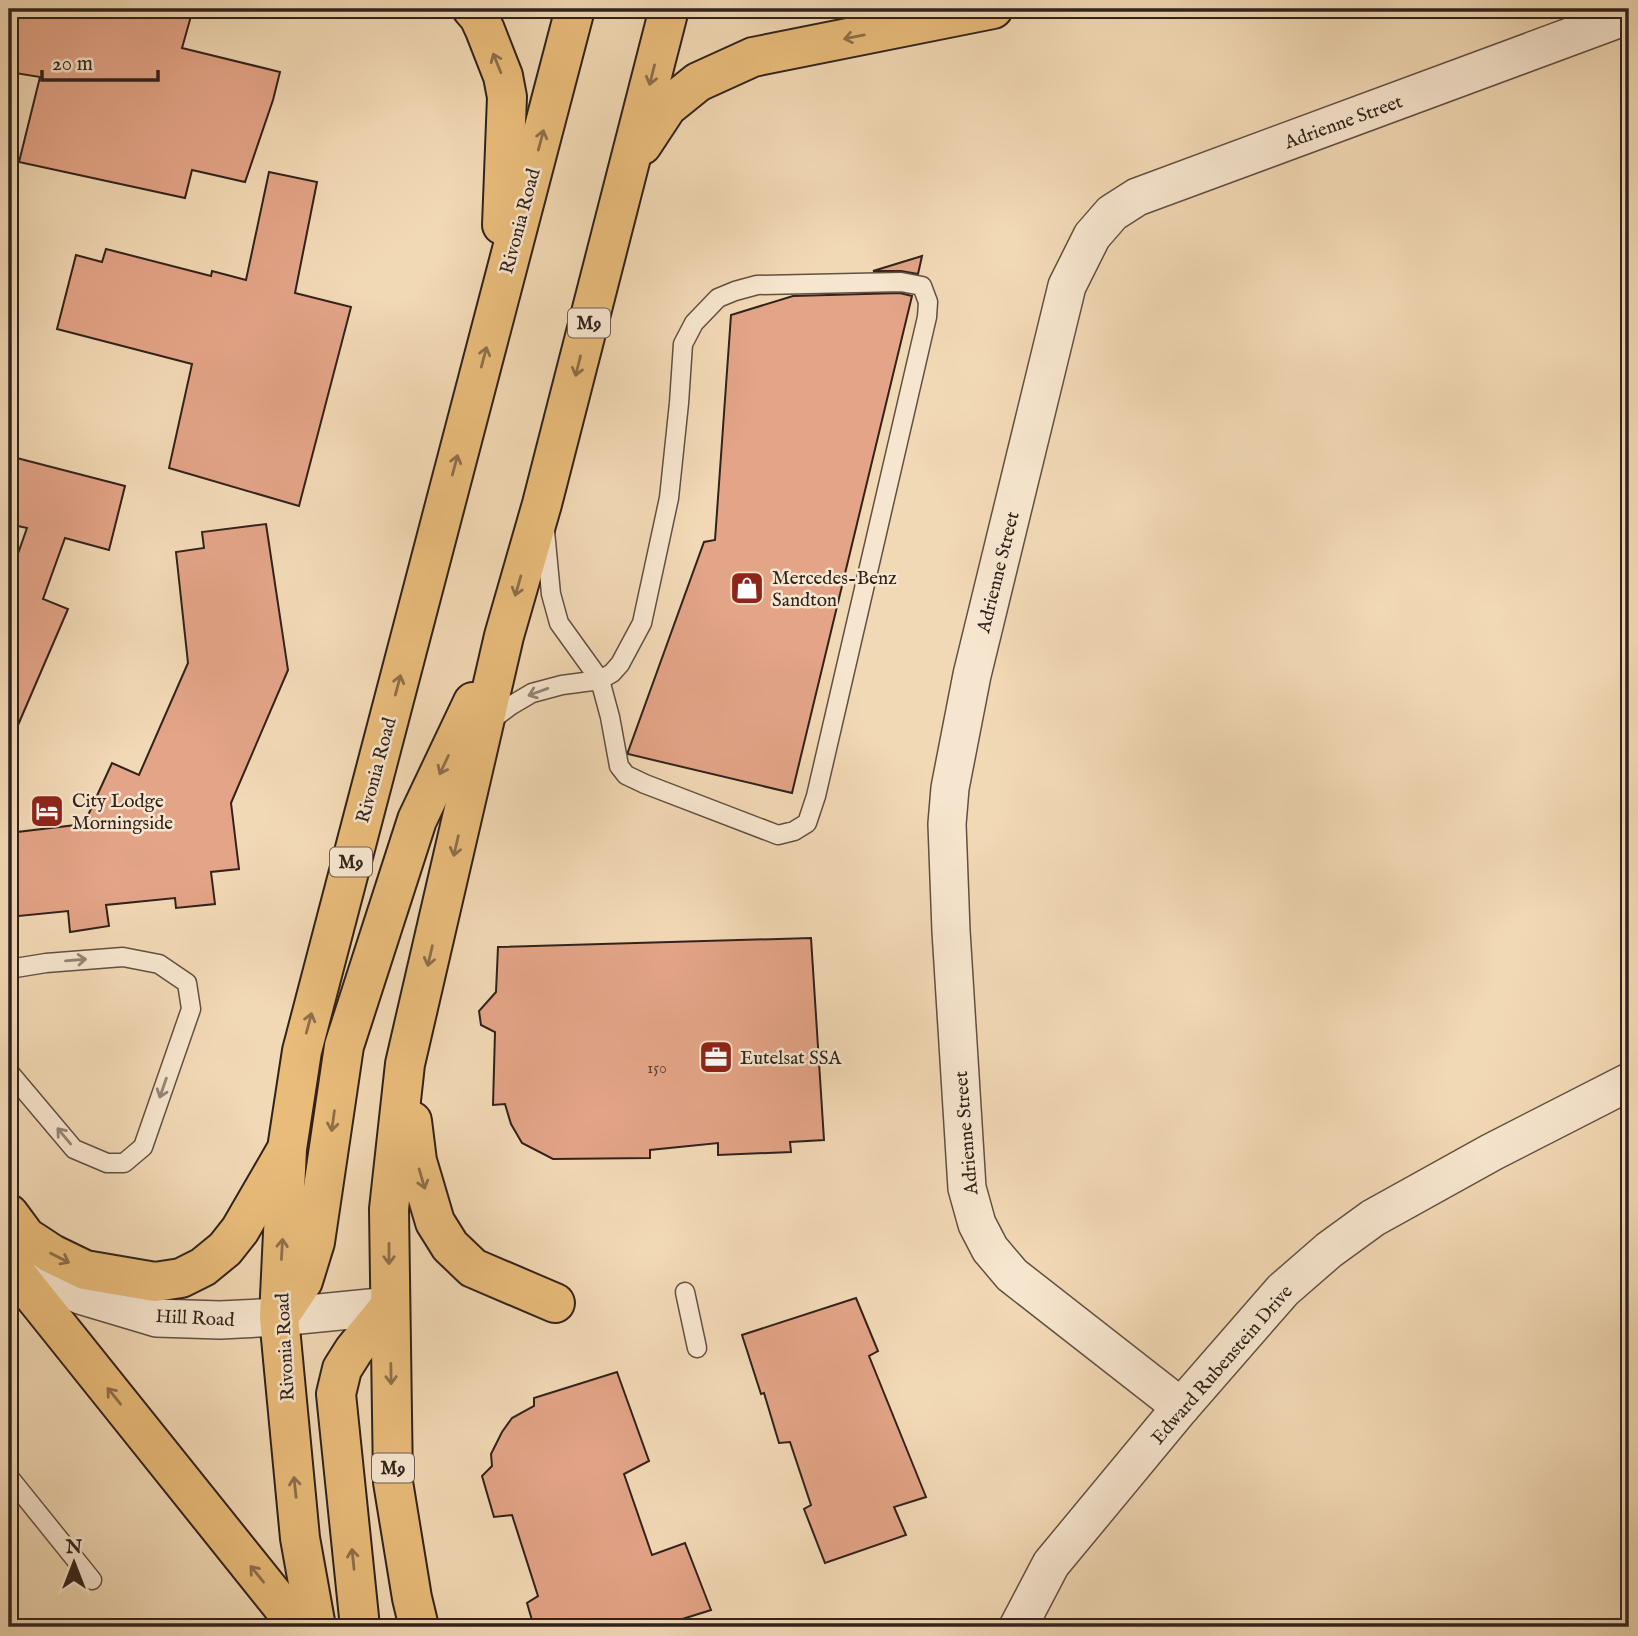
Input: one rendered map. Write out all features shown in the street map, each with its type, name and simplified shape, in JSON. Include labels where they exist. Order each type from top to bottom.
[{"type":"main road","points":[[472,9],[485,30],[503,76],[507,97],[499,301]]},
{"type":"main road","name":"Rivonia Road","points":[[316,1627],[300,1538],[279,1317],[287,1149],[302,1051],[575,9]]},
{"type":"main road","name":"M9","points":[[419,1627],[393,1482],[389,1209],[405,1064],[504,636],[542,504],[669,9]]},
{"type":"main road","points":[[629,163],[667,107],[698,82],[753,57],[993,9]]},
{"type":"main road","points":[[279,1317],[303,1281],[315,1242],[344,1046],[417,820],[504,636]]},
{"type":"main road","points":[[405,1064],[417,1161],[435,1222],[450,1246],[473,1269],[555,1303]]},
{"type":"main road","points":[[9,1214],[26,1237],[52,1254],[85,1270],[155,1282],[181,1278],[203,1267],[225,1249],[240,1230],[287,1149]]},
{"type":"main road","points":[[9,1264],[299,1627]]},
{"type":"main road","points":[[360,1627],[336,1394],[342,1369],[390,1306]]},
{"type":"street","name":"Adrienne Street","points":[[1181,1407],[1012,1275],[990,1249],[977,1224],[967,1188],[951,931],[947,824],[950,788],[972,675],[1067,286],[1092,236],[1112,213],[1137,197],[1629,15]]},
{"type":"street","name":"Edward Rubenstein Drive","points":[[1018,1627],[1051,1564],[1181,1407],[1283,1290],[1329,1250],[1373,1218],[1492,1152],[1629,1082]]},
{"type":"street","name":"Hill Road","points":[[9,1264],[80,1295],[156,1318],[220,1320],[279,1317],[390,1306]]},
{"type":"lane","points":[[484,726],[531,693],[562,685],[600,680],[620,664],[642,623],[669,498],[683,344],[694,323],[718,298],[757,285],[901,282],[922,286],[928,302],[927,317],[819,783],[807,822],[794,831],[778,835],[645,784],[626,775],[619,766],[600,680],[559,623],[551,594],[542,504]]},
{"type":"lane","points":[[9,969],[123,957],[159,964],[187,983],[191,1009],[143,1147],[124,1163],[107,1163],[74,1149],[9,1072]]},
{"type":"lane","points":[[685,1292],[697,1348]]},
{"type":"lane","points":[[9,1477],[92,1580]]},
{"type":"building","points":[[9,9],[193,9],[182,48],[280,72],[245,182],[192,170],[185,198],[19,162],[40,77],[9,72]]},
{"type":"building","points":[[269,172],[317,182],[295,293],[351,307],[299,506],[169,468],[192,364],[57,329],[76,255],[102,262],[106,249],[211,276],[212,271],[246,280]]},
{"type":"building","points":[[922,256],[918,274],[873,271]]},
{"type":"building","points":[[900,293],[912,296],[792,793],[628,754],[704,542],[715,540],[731,315],[793,296]]},
{"type":"building","points":[[9,456],[125,486],[109,550],[65,538],[43,599],[68,609],[9,746],[9,579],[27,528],[9,524]]},
{"type":"building","points":[[266,524],[288,670],[231,803],[239,869],[211,872],[215,904],[176,908],[175,898],[106,905],[109,926],[70,932],[68,911],[9,917],[9,833],[84,824],[112,763],[139,775],[188,663],[176,552],[204,548],[202,532]]},
{"type":"building","points":[[811,938],[824,1140],[790,1142],[791,1152],[718,1155],[718,1143],[650,1150],[650,1158],[553,1159],[522,1143],[511,1124],[505,1104],[493,1105],[495,1032],[481,1025],[479,1011],[496,992],[498,947]]},
{"type":"building","points":[[856,1298],[878,1351],[869,1356],[926,1497],[894,1507],[906,1535],[825,1563],[804,1509],[811,1505],[790,1442],[779,1443],[742,1335]]},
{"type":"building","points":[[617,1372],[649,1461],[624,1474],[652,1555],[685,1543],[711,1610],[657,1627],[534,1627],[527,1603],[538,1596],[512,1515],[494,1517],[482,1476],[492,1466],[491,1454],[502,1432],[512,1418],[534,1406],[534,1398]]},
{"type":"place","name":"Mercedes-Benz Sandton","points":[[747,588]]},
{"type":"place","name":"City Lodge Morningside","points":[[47,811]]},
{"type":"place","name":"Eutelsat SSA","points":[[716,1057]]}]
